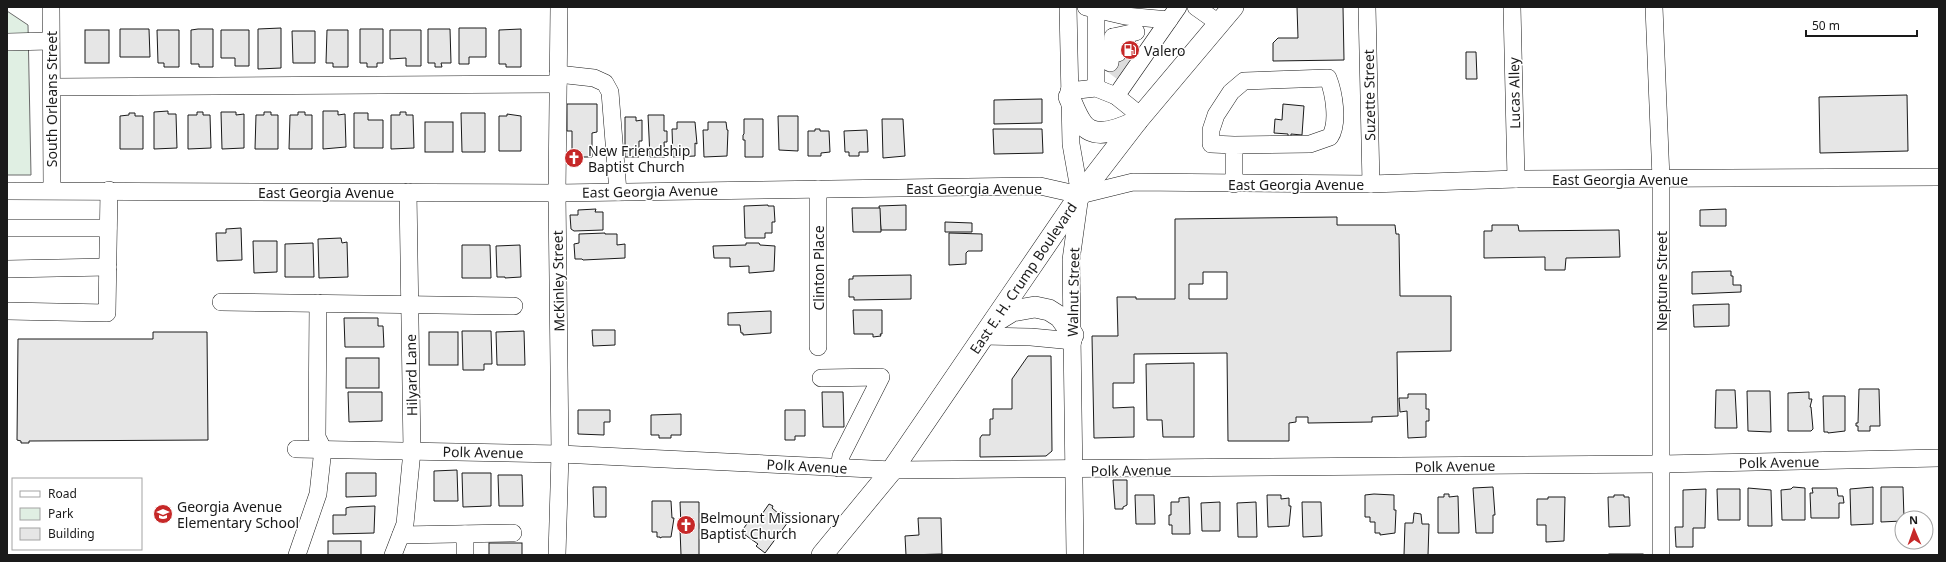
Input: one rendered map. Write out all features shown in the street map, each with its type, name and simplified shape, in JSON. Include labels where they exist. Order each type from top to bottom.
[{"type":"main road","name":"East E. H. Crump Boulevard","points":[[822,555],[892,470],[1080,195],[1139,118],[1225,14]]},
{"type":"main road","points":[[1069,94],[1082,123],[1094,132],[1103,132],[1123,128],[1139,118]]},
{"type":"main road","points":[[988,330],[1012,311],[1035,307],[1049,310],[1060,317],[1072,338]]},
{"type":"street","name":"South Orleans Street","points":[[51,7],[52,190]]},
{"type":"street","name":"McKinley Street","points":[[557,555],[560,454],[557,193],[559,7]]},
{"type":"street","name":"Walnut Street","points":[[1068,7],[1071,144],[1080,195],[1071,260],[1075,555]]},
{"type":"street","points":[[1196,7],[1225,14]]},
{"type":"street","name":"Suzette Street","points":[[1367,7],[1370,184]]},
{"type":"street","name":"Lucas Alley","points":[[1512,7],[1516,179]]},
{"type":"street","name":"Neptune Street","points":[[1654,7],[1662,179],[1661,555]]},
{"type":"street","points":[[1091,8],[1125,16],[1173,14]]},
{"type":"street","points":[[1091,8],[1129,52]]},
{"type":"street","points":[[1096,88],[1129,52],[1173,14]]},
{"type":"street","points":[[7,42],[51,41]]},
{"type":"street","points":[[1116,96],[1129,52]]},
{"type":"street","points":[[52,87],[594,78],[605,83],[610,92],[618,192]]},
{"type":"street","points":[[1328,78],[1334,91],[1334,131],[1330,138],[1310,144],[1234,145],[1211,144],[1211,130],[1220,109],[1232,92],[1244,81],[1328,78]]},
{"type":"street","points":[[1069,94],[1096,88],[1116,96],[1139,118]]},
{"type":"street","points":[[1234,145],[1234,184]]},
{"type":"street","name":"East Georgia Avenue","points":[[7,191],[109,190],[557,193],[1040,186],[1080,195],[1133,182],[1370,184],[1516,179],[1939,177]]},
{"type":"street","name":"Clinton Place","points":[[818,189],[818,347]]},
{"type":"street","points":[[7,311],[107,313],[109,190]]},
{"type":"street","name":"Hilyard Lane","points":[[393,555],[405,524],[412,451],[408,192]]},
{"type":"street","points":[[7,228],[108,228]]},
{"type":"street","points":[[7,268],[108,266]]},
{"type":"street","points":[[221,302],[514,306]]},
{"type":"street","points":[[297,555],[318,494],[323,449],[317,437],[318,303]]},
{"type":"street","points":[[988,330],[1031,337],[1072,338]]},
{"type":"street","points":[[821,378],[881,377],[841,456],[839,468]]},
{"type":"street","name":"Polk Avenue","points":[[296,449],[560,454],[892,470],[1075,470],[1661,464],[1939,458]]},
{"type":"street","points":[[401,535],[513,533]]},
{"type":"street","points":[[465,534],[465,555]]},
{"type":"green space","points":[[7,11],[28,25],[31,175],[7,175]]},
{"type":"building","points":[[1297,7],[1343,7],[1344,60],[1273,61],[1273,43],[1278,38],[1298,38]]},
{"type":"building","points":[[281,28],[281,68],[258,69],[258,29]]},
{"type":"building","points":[[459,28],[486,28],[486,57],[469,57],[469,64],[459,64]]},
{"type":"building","points":[[120,29],[149,29],[150,57],[120,57]]},
{"type":"building","points":[[213,29],[213,67],[199,67],[199,64],[191,64],[191,30]]},
{"type":"building","points":[[360,29],[383,29],[383,63],[377,63],[377,67],[367,67],[367,63],[360,63]]},
{"type":"building","points":[[428,29],[450,29],[451,63],[441,63],[442,67],[435,67],[435,63],[428,63]]},
{"type":"building","points":[[521,29],[521,67],[506,67],[506,64],[499,64],[499,30]]},
{"type":"building","points":[[85,30],[109,30],[109,63],[85,63]]},
{"type":"building","points":[[157,30],[179,30],[179,67],[164,67],[164,63],[158,63]]},
{"type":"building","points":[[221,30],[249,30],[249,66],[235,66],[235,58],[221,58]]},
{"type":"building","points":[[327,30],[348,30],[348,67],[333,67],[333,63],[326,63]]},
{"type":"building","points":[[390,30],[421,30],[421,66],[406,66],[406,58],[390,59]]},
{"type":"building","points":[[292,31],[315,31],[315,63],[293,63]]},
{"type":"building","points":[[1466,52],[1476,52],[1477,79],[1466,79]]},
{"type":"building","points":[[1907,95],[1908,151],[1820,153],[1819,97]]},
{"type":"building","points":[[1042,99],[1042,123],[994,124],[994,100]]},
{"type":"building","points":[[567,104],[597,104],[597,132],[592,133],[592,157],[572,157],[572,131],[567,131]]},
{"type":"building","points":[[1283,104],[1304,106],[1302,135],[1291,134],[1291,137],[1288,136],[1288,134],[1274,133],[1275,119],[1282,120]]},
{"type":"building","points":[[168,111],[168,114],[176,114],[177,148],[154,149],[154,112]]},
{"type":"building","points":[[323,111],[338,111],[338,115],[345,114],[346,147],[323,149]]},
{"type":"building","points":[[197,112],[203,112],[203,115],[210,115],[211,148],[188,149],[188,115],[197,115]]},
{"type":"building","points":[[221,112],[236,112],[236,115],[244,114],[244,148],[222,149]]},
{"type":"building","points":[[264,112],[271,112],[271,115],[278,115],[278,149],[255,149],[256,115],[264,115]]},
{"type":"building","points":[[298,112],[305,112],[305,115],[312,115],[312,149],[289,149],[290,115],[298,115]]},
{"type":"building","points":[[400,112],[406,112],[406,115],[413,115],[414,148],[391,149],[391,115],[400,115]]},
{"type":"building","points":[[129,113],[135,113],[135,116],[143,116],[143,149],[120,149],[120,116],[129,115]]},
{"type":"building","points":[[354,113],[368,113],[368,120],[383,120],[383,148],[354,148]]},
{"type":"building","points":[[461,113],[485,113],[485,152],[462,152]]},
{"type":"building","points":[[507,114],[521,116],[521,151],[499,151],[499,116],[507,116]]},
{"type":"building","points":[[648,115],[664,115],[664,131],[667,131],[667,142],[664,142],[665,157],[650,157]]},
{"type":"building","points":[[778,116],[798,116],[798,151],[779,150]]},
{"type":"building","points":[[625,117],[636,117],[636,121],[642,120],[642,141],[639,141],[639,157],[625,157]]},
{"type":"building","points":[[744,119],[763,119],[763,157],[745,157],[745,140],[743,140]]},
{"type":"building","points":[[882,119],[903,119],[905,156],[883,158]]},
{"type":"building","points":[[425,122],[453,122],[453,152],[425,152]]},
{"type":"building","points":[[677,122],[695,122],[697,144],[695,143],[695,156],[673,157],[672,129],[677,129]]},
{"type":"building","points":[[708,122],[726,122],[728,130],[727,156],[704,157],[703,130],[708,130]]},
{"type":"building","points":[[815,129],[820,129],[820,131],[829,131],[830,152],[821,153],[821,156],[808,156],[808,131],[815,131]]},
{"type":"building","points":[[993,129],[1042,129],[1043,153],[994,154]]},
{"type":"building","points":[[867,130],[868,152],[859,152],[859,156],[849,156],[849,152],[845,152],[844,131]]},
{"type":"building","points":[[906,205],[906,230],[881,230],[879,206]]},
{"type":"building","points":[[744,206],[774,206],[775,222],[772,222],[772,233],[765,233],[765,238],[745,238]]},
{"type":"building","points":[[852,208],[880,208],[881,232],[853,232]]},
{"type":"building","points":[[596,209],[595,212],[603,212],[603,230],[574,231],[571,229],[570,215],[578,215],[578,210]]},
{"type":"building","points":[[1726,209],[1726,226],[1700,226],[1700,210]]},
{"type":"building","points":[[1337,217],[1337,225],[1395,225],[1396,234],[1399,234],[1400,296],[1451,296],[1451,351],[1397,352],[1398,416],[1372,417],[1372,422],[1308,423],[1308,417],[1296,417],[1296,422],[1289,423],[1289,441],[1228,441],[1227,353],[1134,354],[1134,383],[1113,383],[1113,408],[1134,407],[1134,437],[1094,438],[1092,336],[1118,336],[1117,297],[1136,297],[1136,299],[1175,299],[1175,219]],"holes":[[[1203,272],[1227,272],[1227,299],[1189,299],[1189,284],[1203,284]]]},
{"type":"building","points":[[945,222],[972,223],[972,232],[945,232]]},
{"type":"building","points":[[1492,225],[1518,225],[1519,231],[1619,230],[1620,257],[1566,258],[1565,270],[1545,270],[1545,257],[1484,258],[1484,231],[1492,231]]},
{"type":"building","points":[[241,228],[242,260],[217,261],[216,233],[226,233],[226,229]]},
{"type":"building","points":[[949,233],[982,234],[982,251],[968,251],[966,253],[966,264],[949,265]]},
{"type":"building","points":[[579,234],[617,234],[617,245],[625,244],[625,258],[575,259],[574,244],[579,243]]},
{"type":"building","points":[[341,238],[342,243],[347,242],[348,277],[319,278],[318,239]]},
{"type":"building","points":[[253,241],[277,241],[277,272],[254,273]]},
{"type":"building","points":[[313,243],[314,277],[285,277],[285,244]]},
{"type":"building","points":[[746,243],[759,243],[760,245],[775,246],[774,271],[749,273],[749,266],[730,267],[730,258],[714,258],[713,246],[746,245]]},
{"type":"building","points":[[462,245],[490,245],[491,278],[462,278]]},
{"type":"building","points":[[520,245],[521,277],[497,277],[496,246]]},
{"type":"building","points":[[1731,271],[1731,276],[1733,276],[1733,285],[1741,285],[1741,292],[1692,294],[1692,272]]},
{"type":"building","points":[[911,275],[911,299],[854,300],[854,297],[849,297],[849,279],[853,279],[853,276]]},
{"type":"building","points":[[1729,304],[1729,326],[1694,327],[1693,305]]},
{"type":"building","points":[[853,310],[882,310],[881,336],[873,337],[873,334],[854,334]]},
{"type":"building","points":[[771,311],[771,333],[743,335],[743,333],[741,333],[740,325],[728,325],[728,313]]},
{"type":"building","points":[[344,318],[378,318],[378,326],[383,326],[384,347],[345,347]]},
{"type":"building","points":[[592,330],[615,330],[615,345],[593,346]]},
{"type":"building","points":[[462,331],[491,331],[492,364],[484,364],[484,370],[463,370]]},
{"type":"building","points":[[524,331],[525,365],[497,365],[496,332]]},
{"type":"building","points":[[153,332],[207,332],[208,440],[29,441],[29,443],[21,443],[21,441],[17,440],[18,339],[153,339]]},
{"type":"building","points":[[429,332],[458,332],[458,365],[429,365]]},
{"type":"building","points":[[1028,356],[1051,356],[1052,451],[1046,456],[980,457],[980,438],[982,435],[990,435],[990,419],[993,419],[993,409],[1012,409],[1012,379]]},
{"type":"building","points":[[346,358],[379,358],[379,388],[346,388]]},
{"type":"building","points":[[1194,363],[1194,437],[1163,437],[1162,420],[1147,420],[1146,364]]},
{"type":"building","points":[[1859,389],[1879,389],[1880,426],[1870,426],[1870,431],[1858,431],[1858,426],[1856,426],[1856,423],[1858,423]]},
{"type":"building","points":[[1716,390],[1735,390],[1737,428],[1715,428]]},
{"type":"building","points":[[1747,391],[1770,391],[1771,432],[1748,431]]},
{"type":"building","points":[[348,392],[382,392],[382,421],[349,422]]},
{"type":"building","points":[[822,392],[843,392],[844,427],[823,427]]},
{"type":"building","points":[[1809,392],[1809,399],[1812,399],[1810,407],[1813,429],[1811,431],[1788,431],[1788,393]]},
{"type":"building","points":[[1408,394],[1426,394],[1426,409],[1429,409],[1429,421],[1426,421],[1426,437],[1408,438],[1407,411],[1400,412],[1399,398],[1408,398]]},
{"type":"building","points":[[1823,396],[1845,396],[1845,431],[1824,432]]},
{"type":"building","points":[[578,410],[610,410],[610,422],[604,422],[604,435],[578,434]]},
{"type":"building","points":[[785,410],[805,410],[805,436],[795,436],[795,440],[785,440]]},
{"type":"building","points":[[681,414],[681,435],[671,435],[671,438],[659,438],[659,435],[651,435],[651,415]]},
{"type":"building","points":[[457,470],[458,501],[434,501],[434,471]]},
{"type":"building","points":[[346,473],[376,473],[376,496],[346,497]]},
{"type":"building","points":[[462,473],[491,473],[491,506],[463,507]]},
{"type":"building","points":[[498,475],[522,475],[523,506],[499,506]]},
{"type":"building","points":[[1113,480],[1127,480],[1127,505],[1123,507],[1123,509],[1115,509]]},
{"type":"building","points":[[593,487],[606,487],[606,517],[594,517]]},
{"type":"building","points":[[1493,487],[1495,515],[1493,515],[1493,533],[1476,533],[1473,488]]},
{"type":"building","points":[[1793,487],[1805,488],[1805,520],[1782,520],[1781,490],[1791,489]]},
{"type":"building","points":[[1873,487],[1873,524],[1851,525],[1850,489]]},
{"type":"building","points":[[1881,487],[1903,487],[1904,510],[1894,510],[1894,521],[1881,522]]},
{"type":"building","points":[[1748,488],[1771,490],[1772,526],[1748,526]]},
{"type":"building","points":[[1812,488],[1837,488],[1838,496],[1843,496],[1844,503],[1839,503],[1839,518],[1811,518],[1810,493],[1813,493]]},
{"type":"building","points":[[1706,489],[1705,528],[1693,528],[1693,547],[1676,547],[1675,527],[1683,527],[1683,490]]},
{"type":"building","points":[[1717,489],[1740,489],[1740,520],[1718,520]]},
{"type":"building","points":[[1444,494],[1449,494],[1449,497],[1458,496],[1459,533],[1438,533],[1438,497],[1444,497]]},
{"type":"building","points":[[1135,495],[1154,495],[1155,524],[1136,524]]},
{"type":"building","points":[[1267,495],[1281,495],[1281,499],[1289,498],[1289,506],[1291,506],[1289,526],[1268,527]]},
{"type":"building","points":[[1365,495],[1394,495],[1394,510],[1396,510],[1395,533],[1380,535],[1380,533],[1375,533],[1375,522],[1370,522],[1370,517],[1365,517]]},
{"type":"building","points":[[1614,495],[1624,495],[1624,497],[1629,497],[1630,526],[1609,527],[1608,497],[1614,497]]},
{"type":"building","points":[[1189,497],[1190,534],[1172,534],[1172,525],[1169,525],[1171,502],[1179,502],[1179,498]]},
{"type":"building","points":[[1548,497],[1565,497],[1564,541],[1546,542],[1546,525],[1537,525],[1537,499],[1548,499]]},
{"type":"building","points":[[652,501],[671,501],[672,518],[674,518],[671,537],[660,538],[657,537],[657,532],[652,532]]},
{"type":"building","points":[[680,502],[699,502],[699,555],[681,555],[679,526],[681,526]]},
{"type":"building","points":[[1220,502],[1220,531],[1202,531],[1201,503]]},
{"type":"building","points":[[1256,502],[1257,537],[1238,537],[1237,503]]},
{"type":"building","points":[[1302,502],[1321,502],[1322,536],[1303,537]]},
{"type":"building","points":[[769,504],[773,506],[772,508],[779,514],[781,511],[791,518],[765,553],[756,546],[758,544],[741,532],[754,514],[760,517]]},
{"type":"building","points":[[375,506],[374,533],[333,534],[333,515],[346,515],[346,508],[350,507]]},
{"type":"building","points":[[1414,513],[1421,514],[1422,524],[1429,524],[1428,555],[1404,555],[1405,523],[1413,523]]},
{"type":"building","points":[[918,518],[941,518],[942,554],[906,555],[905,536],[919,535]]},
{"type":"building","points":[[328,541],[361,541],[361,555],[328,555]]},
{"type":"building","points":[[489,543],[522,543],[522,555],[489,555]]},
{"type":"building","points":[[1643,554],[1643,555],[1609,555]]},
{"type":"tunnel","points":[[1118,53],[1130,63]]},
{"type":"tunnel","points":[[1110,63],[1123,73]]},
{"type":"place","name":"Valero","points":[[1130,50]]},
{"type":"place","name":"New Friendship Baptist Church","points":[[574,158]]},
{"type":"place","name":"Georgia Avenue Elementary School","points":[[163,514]]},
{"type":"place","name":"Belmount Missionary Baptist Church","points":[[686,525]]}]
